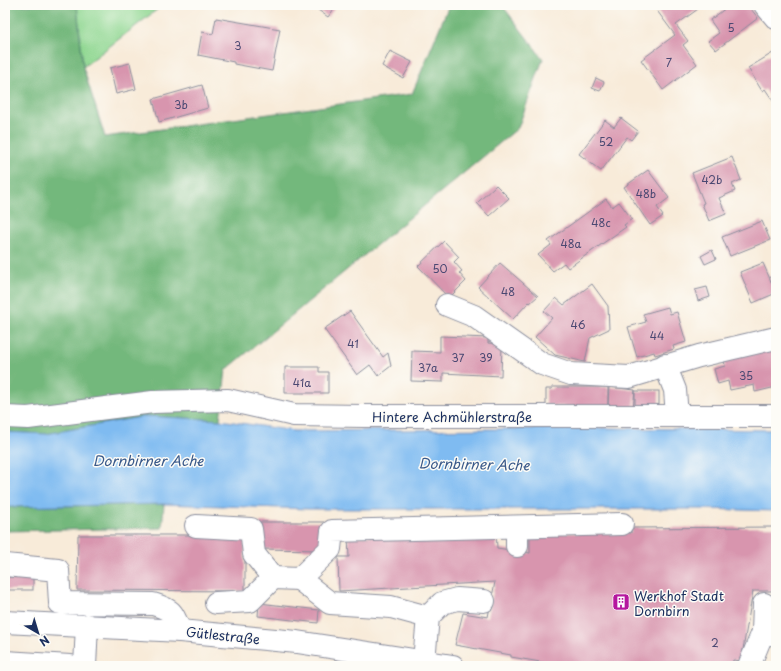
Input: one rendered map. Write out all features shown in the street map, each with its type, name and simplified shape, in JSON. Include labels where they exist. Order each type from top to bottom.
[{"type":"street","points":[[765,5],[776,18]]},
{"type":"street","points":[[447,305],[474,316],[542,364],[571,374],[629,377],[665,365],[776,338]]},
{"type":"street","points":[[665,365],[675,390],[677,416]]},
{"type":"street","name":"Hintere Achmühlerstraße","points":[[5,417],[28,418],[153,402],[228,400],[294,415],[776,416]]},
{"type":"street","points":[[299,579],[330,549],[332,531],[517,536],[622,524]]},
{"type":"street","points":[[196,526],[251,529],[254,554],[273,578]]},
{"type":"street","points":[[5,565],[58,570],[60,613],[129,603],[153,604],[166,608],[174,616],[180,630]]},
{"type":"street","points":[[216,603],[250,601],[273,578],[299,579],[330,603],[391,607],[428,617]]},
{"type":"street","points":[[428,617],[442,603],[457,599],[484,601]]},
{"type":"street","points":[[128,627],[129,603]]},
{"type":"street","points":[[749,666],[770,634],[764,604]]},
{"type":"street","name":"Gütlestraße","points":[[5,622],[60,613],[87,625],[180,630],[297,642],[438,664]]},
{"type":"street","points":[[428,617],[438,664]]},
{"type":"street","points":[[85,666],[87,625]]},
{"type":"street","points":[[5,662],[70,666]]},
{"type":"green space","points":[[5,5],[77,5],[83,67],[105,137],[412,94],[449,5],[502,5],[543,59],[518,128],[226,370],[220,420],[146,416],[46,434],[5,432]]},
{"type":"green space","points":[[77,5],[163,5],[83,67]]},
{"type":"green space","points":[[164,504],[162,528],[5,531],[5,507]]},
{"type":"water","name":"Dornbirner Ache","points":[[146,416],[220,420],[294,431],[608,428],[776,430],[776,511],[703,509],[310,509],[164,504],[5,507],[5,432],[46,434]]},
{"type":"building","points":[[311,5],[337,5],[328,17]]},
{"type":"building","points":[[659,5],[695,5],[698,9],[676,25],[688,41],[683,45],[697,64],[663,90],[641,60],[675,35],[655,8]]},
{"type":"building","points":[[730,5],[748,5],[758,18],[716,50],[708,41],[719,33],[710,20]]},
{"type":"building","points":[[216,18],[280,29],[272,71],[198,55],[202,32],[213,34]]},
{"type":"building","points":[[390,51],[412,62],[403,78],[382,66]]},
{"type":"building","points":[[776,51],[776,105],[765,89],[762,91],[748,68]]},
{"type":"building","points":[[130,63],[136,89],[116,94],[110,68]]},
{"type":"building","points":[[596,78],[604,82],[600,91],[592,88]]},
{"type":"building","points":[[202,85],[208,108],[159,122],[153,99]]},
{"type":"building","points":[[621,118],[638,131],[631,140],[627,137],[601,171],[579,154],[605,120],[614,127]]},
{"type":"building","points":[[732,157],[741,180],[732,184],[735,191],[719,198],[726,214],[709,221],[702,204],[704,203],[692,173]]},
{"type":"building","points":[[648,170],[669,198],[657,207],[663,216],[650,225],[624,187]]},
{"type":"building","points":[[496,185],[509,198],[489,216],[477,203]]},
{"type":"building","points":[[606,199],[612,207],[619,202],[632,219],[624,225],[626,227],[568,268],[564,263],[553,271],[538,255],[551,245],[548,241]]},
{"type":"building","points":[[762,221],[770,240],[730,256],[722,237]]},
{"type":"building","points":[[444,241],[459,257],[454,262],[462,271],[459,273],[466,281],[449,298],[418,266]]},
{"type":"building","points":[[712,250],[716,259],[705,264],[701,256]]},
{"type":"building","points":[[500,263],[538,296],[530,303],[529,302],[513,319],[478,287]]},
{"type":"building","points":[[763,263],[776,293],[753,303],[740,272]]},
{"type":"building","points":[[592,284],[608,306],[609,329],[590,338],[585,362],[555,355],[535,337],[552,318],[544,311],[556,298],[564,305]]},
{"type":"building","points":[[707,287],[710,297],[698,301],[695,290]]},
{"type":"building","points":[[668,307],[670,314],[677,312],[686,342],[673,346],[674,349],[655,355],[654,352],[637,357],[628,327],[646,322],[643,314]]},
{"type":"building","points":[[350,311],[383,357],[388,353],[391,366],[378,376],[370,365],[357,375],[324,329]]},
{"type":"building","points":[[440,336],[488,338],[488,343],[502,344],[501,376],[443,373],[443,382],[411,381],[412,351],[440,352]]},
{"type":"building","points":[[776,347],[776,387],[755,392],[754,385],[730,390],[728,381],[718,384],[714,369],[725,366],[724,359]]},
{"type":"building","points":[[285,367],[319,367],[319,372],[328,372],[328,393],[285,393]]},
{"type":"building","points":[[552,387],[608,387],[608,404],[609,387],[635,390],[633,409],[546,405],[546,389],[552,389]]},
{"type":"building","points":[[635,391],[659,391],[659,408],[635,408]]},
{"type":"building","points":[[260,522],[324,522],[323,550],[260,549]]},
{"type":"building","name":"Werkhof Stadt Dornbirn","points":[[776,527],[776,591],[753,591],[741,661],[733,660],[732,666],[564,666],[455,645],[463,613],[488,617],[495,582],[339,591],[338,557],[349,557],[348,537],[496,530],[497,548],[530,553],[530,533],[631,533],[631,528]]},
{"type":"building","points":[[78,535],[245,535],[245,591],[77,590]]},
{"type":"building","points":[[5,577],[33,577],[33,590],[5,590]]},
{"type":"building","points":[[259,603],[319,610],[318,623],[258,616]]},
{"type":"place","name":"Werkhof Stadt Dornbirn","points":[[621,602]]}]
